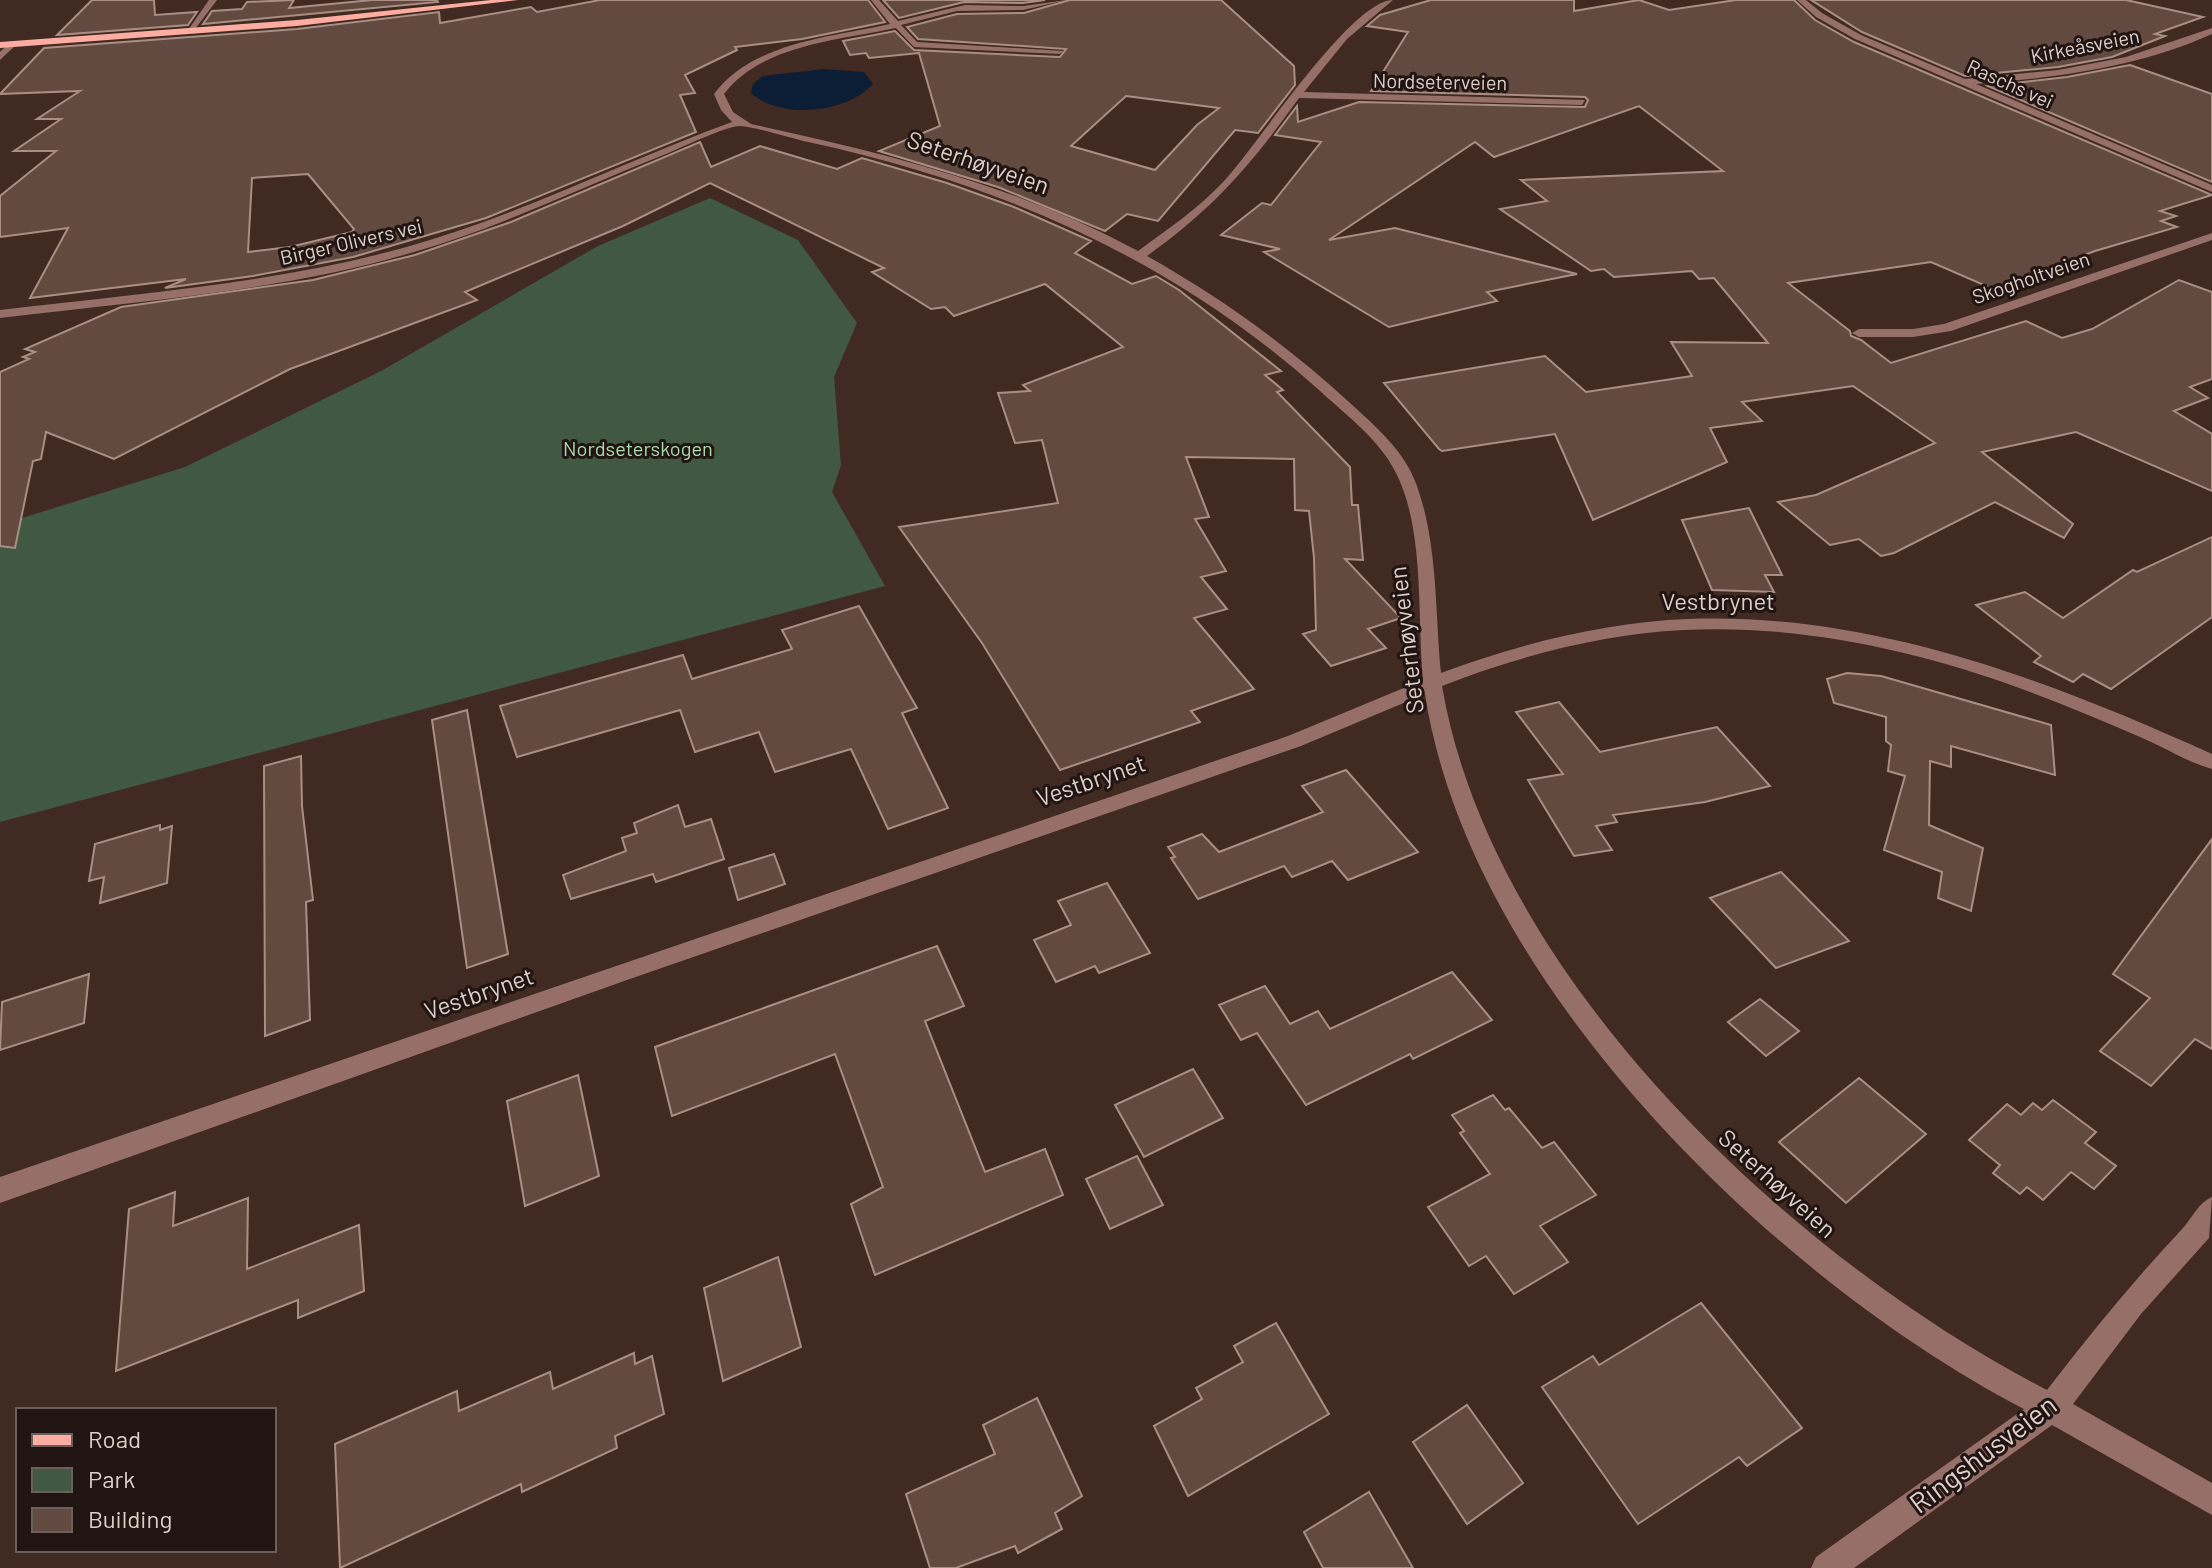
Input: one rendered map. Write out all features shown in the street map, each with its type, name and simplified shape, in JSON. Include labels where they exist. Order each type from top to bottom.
[{"type":"main road","points":[[0,45],[189,31],[514,0]]},
{"type":"street","points":[[189,31],[213,0]]},
{"type":"street","points":[[875,0],[914,44],[1060,51]]},
{"type":"street","points":[[738,123],[727,111],[719,94],[729,79],[742,70],[792,51],[992,0]]},
{"type":"street","points":[[953,9],[1023,8],[1063,0]]},
{"type":"street","points":[[1137,257],[1182,225],[1229,182],[1345,35],[1389,0]]},
{"type":"street","name":"Raschs vei","points":[[1801,0],[1848,32],[2212,189]]},
{"type":"street","name":"Kirkeåsveien","points":[[1962,82],[2069,70],[2164,48],[2212,31]]},
{"type":"street","points":[[0,57],[13,44]]},
{"type":"street","name":"Nordseterveien","points":[[1298,95],[1582,102]]},
{"type":"street","name":"Seterhøyveien","points":[[738,123],[875,154],[950,175],[1032,205],[1137,257],[1202,294],[1292,358],[1360,421],[1406,475],[1417,516],[1433,683],[1447,748],[1463,798],[1491,866],[1525,926],[1611,1051],[1739,1188],[1835,1267],[1971,1364],[2212,1500]]},
{"type":"street","name":"Birger Olivers vei","points":[[0,314],[295,275],[374,259],[456,234],[738,123]]},
{"type":"street","name":"Skogholtveien","points":[[1859,333],[1913,333],[1946,328],[2212,236]]},
{"type":"street","name":"Vestbrynet","points":[[0,1190],[1054,820],[1282,744],[1470,669],[1548,647],[1645,628],[1693,624],[1804,630],[1899,646],[2043,687],[2110,714],[2212,762]]},
{"type":"street","name":"Ringshusveien","points":[[1827,1568],[2051,1408],[2131,1304],[2200,1229],[2212,1210]]},
{"type":"green space","name":"Nordseterskogen","points":[[710,198],[798,240],[857,323],[834,377],[841,465],[832,492],[885,586],[0,822],[0,525],[185,467],[381,371],[598,246]]},
{"type":"water","points":[[824,69],[864,72],[873,84],[847,101],[814,110],[779,107],[751,93],[753,84],[763,76]]},
{"type":"building","points":[[92,0],[154,0],[155,15],[197,12],[188,25],[57,35]]},
{"type":"building","points":[[294,0],[289,8],[372,0],[438,2],[203,24],[212,11],[242,9],[247,2]]},
{"type":"building","points":[[600,0],[868,0],[885,22],[802,39],[735,47],[737,50],[685,75],[695,93],[680,95],[696,132],[486,218],[353,257],[253,276],[165,288],[186,279],[30,298],[68,228],[0,237],[0,196],[56,151],[14,151],[61,119],[37,119],[80,91],[0,94],[44,48],[297,29],[439,12],[440,23],[531,7],[537,12]],"holes":[[[308,174],[354,229],[290,247],[248,252],[252,178]]]},
{"type":"building","points":[[883,0],[1045,0],[1023,3],[964,2],[899,18]]},
{"type":"building","points":[[1070,0],[1221,0],[1294,66],[1295,85],[1258,133],[1235,130],[1158,221],[1127,214],[1105,231],[998,187],[879,151],[940,126],[919,53],[869,58],[866,53],[850,55],[843,41],[895,31],[914,50],[1060,57],[1066,49],[918,39],[907,27],[957,14],[1024,13]],"holes":[[[1126,96],[1219,108],[1197,125],[1155,170],[1071,146]]]},
{"type":"building","points":[[1431,0],[1574,0],[1574,11],[1639,0],[1669,10],[1736,0],[1794,0],[1815,20],[1854,42],[2212,195],[2160,211],[2176,216],[2161,221],[2177,227],[2095,251],[1993,289],[1931,262],[1788,283],[1850,331],[1851,336],[1891,363],[2026,321],[2062,338],[2092,329],[2179,280],[2212,292],[2212,379],[2190,387],[2208,398],[2174,411],[2212,434],[2212,491],[2076,432],[1982,452],[2073,524],[2064,538],[1995,502],[1894,553],[1881,556],[1859,539],[1830,545],[1778,502],[1816,495],[1935,443],[1853,386],[1742,402],[1762,421],[1710,428],[1727,462],[1593,520],[1555,434],[1442,451],[1384,383],[1545,356],[1586,392],[1692,376],[1671,342],[1768,343],[1714,278],[1699,279],[1692,271],[1614,277],[1604,269],[1591,271],[1500,209],[1547,201],[1521,180],[1723,171],[1639,106],[1494,157],[1475,142],[1329,240],[1395,228],[1577,274],[1487,292],[1497,301],[1389,327],[1264,252],[1280,249],[1221,235],[1262,203],[1271,205],[1321,142],[1275,135],[1297,106],[1298,122],[1359,102],[1585,107],[1588,100],[1585,97],[1371,91],[1408,32],[1367,26],[1380,15]]},
{"type":"building","points":[[1811,0],[2126,0],[2203,17],[2155,34],[2165,36],[2112,57],[2058,67],[1965,76],[1862,32]]},
{"type":"building","points":[[2130,65],[2212,94],[2212,182],[1988,86],[2067,77]]},
{"type":"building","points":[[700,142],[711,167],[760,146],[837,169],[862,158],[947,183],[1014,207],[1091,241],[1075,253],[1132,284],[1156,276],[1179,290],[1281,371],[1265,375],[1283,390],[1277,392],[1350,467],[1352,505],[1358,505],[1363,560],[1345,559],[1401,618],[1368,629],[1386,648],[1331,666],[1303,634],[1316,630],[1314,558],[1309,511],[1295,510],[1294,459],[1186,457],[1209,517],[1195,519],[1226,571],[1201,577],[1227,609],[1194,618],[1254,689],[1191,711],[1200,722],[1060,770],[982,643],[899,527],[1058,503],[1042,440],[1015,443],[998,393],[1030,391],[1023,385],[1123,347],[1045,284],[954,316],[945,307],[931,309],[872,272],[884,268],[710,183],[623,226],[465,292],[477,300],[290,369],[114,459],[46,432],[41,459],[33,461],[15,548],[0,546],[0,372],[29,359],[23,357],[35,352],[25,349],[121,307],[313,280],[415,255],[511,222]]},
{"type":"building","points":[[1749,508],[1782,575],[1765,575],[1774,592],[1712,590],[1682,520]]},
{"type":"building","points":[[2212,537],[2212,617],[2111,689],[2083,674],[2073,682],[2034,662],[2041,656],[1976,605],[2025,592],[2063,618],[2133,570],[2137,572]]},
{"type":"building","points":[[859,606],[917,708],[902,713],[948,808],[888,829],[851,749],[775,772],[759,732],[695,752],[680,710],[517,757],[500,706],[683,655],[692,679],[792,649],[782,630]]},
{"type":"building","points":[[1847,673],[1881,676],[2051,725],[2055,775],[1951,746],[1951,767],[1930,761],[1929,825],[1983,848],[1971,911],[1938,898],[1942,872],[1884,850],[1905,776],[1888,771],[1891,745],[1886,741],[1886,717],[1834,703],[1827,679]]},
{"type":"building","points":[[1559,702],[1600,752],[1717,727],[1770,786],[1705,802],[1613,815],[1617,822],[1596,826],[1612,850],[1574,856],[1528,780],[1563,774],[1516,712]]},
{"type":"building","points":[[467,710],[508,954],[467,968],[432,720]]},
{"type":"building","points":[[301,756],[302,806],[313,900],[306,902],[310,1020],[265,1036],[264,766]]},
{"type":"building","points":[[1346,770],[1418,852],[1348,880],[1332,861],[1292,877],[1284,866],[1198,899],[1171,858],[1175,857],[1168,847],[1202,834],[1219,852],[1323,812],[1302,786]]},
{"type":"building","points":[[678,805],[685,827],[711,819],[724,859],[656,882],[653,874],[571,899],[563,875],[626,851],[622,838],[637,833],[634,823]]},
{"type":"building","points":[[160,825],[160,830],[172,826],[167,883],[100,903],[104,877],[89,881],[95,844]]},
{"type":"building","points":[[2212,839],[2212,1049],[2195,1039],[2151,1086],[2100,1051],[2150,998],[2113,974]]},
{"type":"building","points":[[774,854],[785,884],[738,900],[729,868]]},
{"type":"building","points":[[1781,872],[1849,941],[1776,968],[1710,898]]},
{"type":"building","points":[[1107,883],[1150,953],[1099,973],[1095,966],[1056,982],[1034,940],[1071,925],[1058,901]]},
{"type":"building","points":[[937,946],[964,1006],[925,1021],[985,1172],[1045,1149],[1063,1195],[875,1275],[851,1204],[883,1187],[835,1054],[672,1116],[655,1047]]},
{"type":"building","points":[[1452,972],[1492,1020],[1413,1059],[1410,1054],[1306,1105],[1257,1033],[1241,1040],[1219,1005],[1265,986],[1290,1024],[1318,1011],[1330,1029]]},
{"type":"building","points":[[89,974],[84,1023],[0,1050],[2,1002]]},
{"type":"building","points":[[1760,999],[1799,1031],[1766,1056],[1728,1022]]},
{"type":"building","points":[[1193,1069],[1223,1118],[1144,1157],[1115,1105]]},
{"type":"building","points":[[578,1075],[599,1176],[525,1206],[507,1101]]},
{"type":"building","points":[[1859,1078],[1926,1134],[1846,1203],[1779,1142]]},
{"type":"building","points":[[1493,1095],[1505,1110],[1509,1108],[1542,1148],[1554,1142],[1596,1195],[1540,1226],[1568,1262],[1514,1294],[1486,1256],[1469,1266],[1428,1207],[1490,1174],[1460,1133],[1464,1131],[1452,1115]]},
{"type":"building","points":[[2053,1100],[2096,1132],[2085,1143],[2116,1166],[2094,1189],[2071,1172],[2043,1200],[2027,1187],[2020,1194],[1993,1173],[2000,1165],[1969,1140],[2007,1104],[2021,1115],[2033,1103],[2042,1110]]},
{"type":"building","points":[[1137,1156],[1163,1205],[1110,1229],[1086,1179]]},
{"type":"building","points":[[175,1192],[173,1226],[248,1198],[247,1269],[359,1225],[364,1291],[298,1318],[298,1300],[116,1371],[129,1209]]},
{"type":"building","points":[[778,1257],[801,1347],[723,1381],[704,1288]]},
{"type":"building","points":[[1701,1303],[1802,1428],[1747,1466],[1739,1457],[1638,1524],[1542,1387],[1593,1356],[1599,1365]]},
{"type":"building","points":[[1276,1323],[1329,1414],[1188,1496],[1154,1426],[1202,1399],[1196,1388],[1243,1362],[1234,1346]]},
{"type":"building","points":[[634,1353],[635,1364],[652,1356],[664,1414],[615,1436],[617,1448],[522,1492],[521,1484],[340,1568],[335,1444],[457,1391],[459,1411],[550,1372],[553,1389]]},
{"type":"building","points":[[1037,1398],[1082,1496],[1055,1513],[1062,1529],[1018,1553],[1015,1546],[956,1568],[930,1568],[906,1494],[995,1454],[983,1425]]},
{"type":"building","points":[[1467,1405],[1523,1483],[1467,1524],[1413,1442]]},
{"type":"building","points":[[1369,1492],[1413,1568],[1323,1568],[1304,1532]]}]
